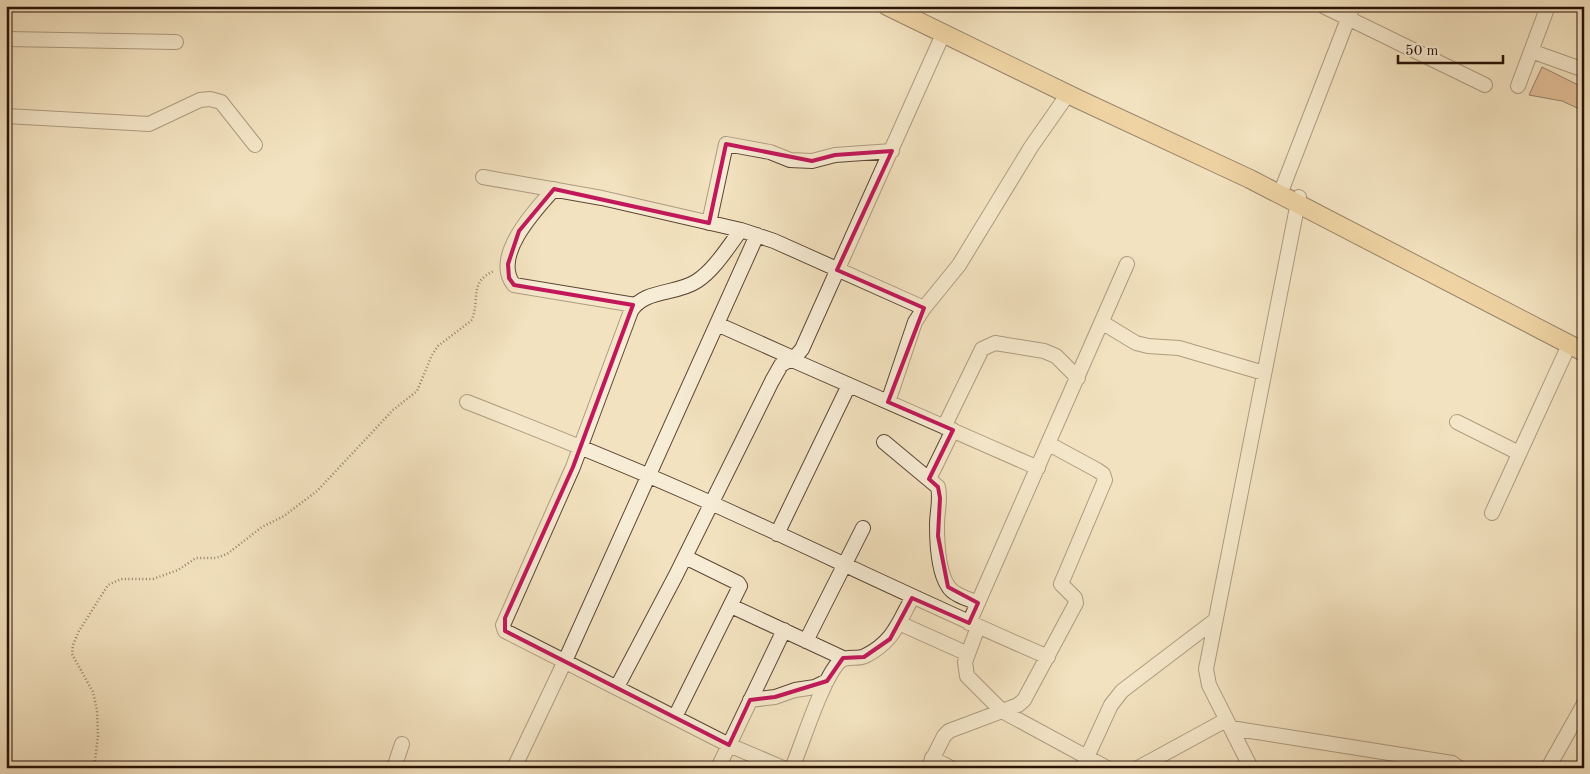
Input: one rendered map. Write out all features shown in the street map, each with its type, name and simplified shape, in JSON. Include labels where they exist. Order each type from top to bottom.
[{"type":"main road","points":[[887,6],[944,32],[1068,94],[1298,200],[1579,347]]},
{"type":"main road","points":[[914,6],[1282,189],[1298,200]]},
{"type":"street","points":[[1324,6],[1351,12],[1485,85]]},
{"type":"street","points":[[1518,86],[1548,6]]},
{"type":"street","points":[[1282,189],[1351,12]]},
{"type":"street","points":[[616,687],[685,557],[772,381],[781,365],[802,349],[944,32]]},
{"type":"street","points":[[6,39],[176,42]]},
{"type":"street","points":[[1531,51],[1584,70]]},
{"type":"street","points":[[888,402],[915,322],[959,265],[1031,147],[1068,94]]},
{"type":"street","points":[[6,116],[149,124],[200,100],[210,98],[221,102],[255,145]]},
{"type":"street","points":[[709,223],[726,144],[770,152],[790,160],[812,161],[835,155],[892,151]]},
{"type":"street","points":[[483,176],[741,230],[924,308]]},
{"type":"street","points":[[554,190],[519,231],[508,264],[509,278],[514,286],[635,305]]},
{"type":"street","points":[[1251,768],[1209,685],[1206,669],[1298,200]]},
{"type":"street","points":[[741,230],[697,281],[676,290],[643,298],[635,305],[581,446],[503,624],[506,631],[729,745],[783,768]]},
{"type":"street","points":[[514,768],[565,661],[756,236]]},
{"type":"street","points":[[1107,768],[1084,762],[1002,711],[967,676],[965,669],[978,603],[1103,323],[1127,264]]},
{"type":"street","points":[[1103,323],[1136,343],[1148,346],[1179,348],[1264,374]]},
{"type":"street","points":[[717,324],[849,385],[1038,468]]},
{"type":"street","points":[[929,479],[982,350],[987,345],[995,343],[1044,351],[1056,356],[1078,378]]},
{"type":"street","points":[[1492,513],[1519,452],[1579,347]]},
{"type":"street","points":[[777,534],[849,385]]},
{"type":"street","points":[[467,402],[581,446],[711,503],[912,598],[1048,658]]},
{"type":"street","points":[[1457,422],[1519,452]]},
{"type":"street","points":[[884,442],[938,487],[940,498],[938,536],[942,571],[948,587],[956,593],[978,603]]},
{"type":"street","points":[[951,768],[930,763],[944,736],[949,731],[1002,711],[1024,700],[1076,604],[1074,598],[1061,584],[1105,480],[1103,474],[1098,470],[1049,444]]},
{"type":"street","points":[[806,640],[842,565],[863,528]]},
{"type":"street","points":[[675,717],[740,590],[738,583],[685,557]]},
{"type":"street","points":[[731,606],[843,658],[864,657],[890,639],[912,598]]},
{"type":"street","points":[[1084,762],[1111,705],[1122,691],[1214,621]]},
{"type":"street","points":[[898,623],[968,654]]},
{"type":"street","points":[[718,768],[784,630]]},
{"type":"street","points":[[792,768],[828,681],[843,658]]},
{"type":"street","points":[[750,700],[775,697],[795,690],[815,687],[828,681]]},
{"type":"street","points":[[1548,768],[1584,704]]},
{"type":"street","points":[[1138,768],[1228,724],[1452,763],[1459,768]]},
{"type":"street","points":[[394,768],[402,744]]},
{"type":"path","points":[[94,768],[98,736],[97,710],[93,692],[72,654],[73,645],[79,631],[108,585],[121,578],[153,579],[178,570],[196,558],[216,558],[227,554],[262,527],[284,516],[312,495],[393,410],[417,391],[432,354],[438,346],[472,320],[478,282],[483,276],[508,264]]},
{"type":"highlighted area","points":[[726,144],[812,161],[835,155],[892,151],[837,270],[924,308],[888,402],[953,430],[929,479],[938,487],[940,498],[938,536],[948,587],[978,603],[969,623],[912,598],[890,639],[864,657],[843,658],[827,681],[775,697],[750,700],[729,745],[505,631],[505,618],[573,467],[633,305],[514,285],[509,278],[508,264],[519,231],[554,189],[709,223]]},
{"type":"building","points":[[1542,67],[1584,88],[1584,111],[1562,101],[1529,95]]}]
